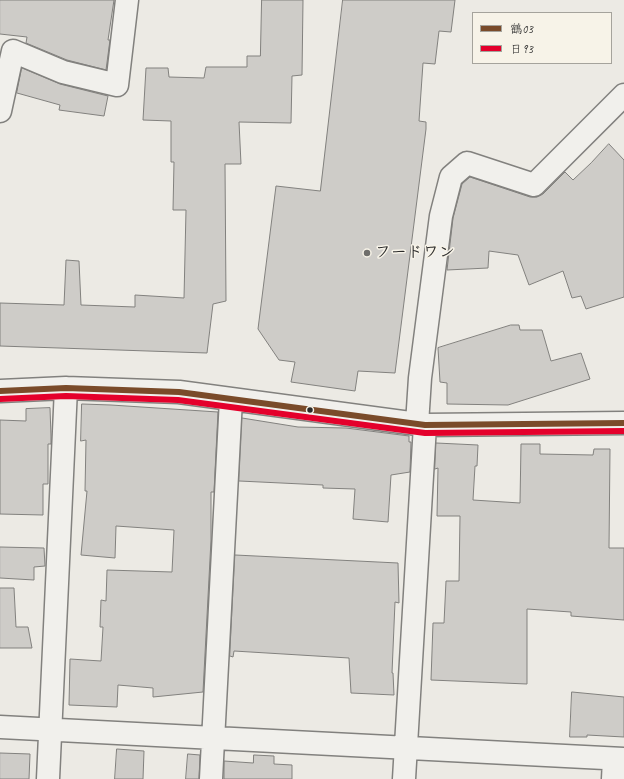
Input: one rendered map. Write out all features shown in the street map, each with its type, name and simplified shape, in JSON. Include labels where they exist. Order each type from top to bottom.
[{"type":"street","points":[[0,111],[13,51],[63,72],[117,84],[127,0]]},
{"type":"street","points":[[404,779],[421,424],[420,378],[441,216],[451,177],[466,163],[534,185],[624,95]]},
{"type":"street","points":[[0,391],[66,388],[179,392],[421,424],[624,423]]},
{"type":"street","points":[[48,779],[66,388]]},
{"type":"street","points":[[211,779],[231,399]]},
{"type":"street","points":[[0,727],[405,748],[617,766]]},
{"type":"building","points":[[0,0],[114,0],[108,40],[110,40],[106,70],[67,60],[26,43],[27,37],[0,34]]},
{"type":"building","points":[[262,0],[303,0],[302,75],[292,76],[291,123],[239,122],[241,164],[225,164],[226,301],[213,304],[207,353],[0,346],[0,303],[64,305],[66,260],[79,261],[81,305],[135,307],[135,295],[184,298],[186,210],[173,210],[174,162],[171,162],[171,121],[143,120],[146,68],[168,68],[169,77],[204,78],[206,67],[247,67],[247,56],[260,56]]},
{"type":"building","points":[[343,0],[455,0],[451,32],[439,31],[435,64],[423,63],[419,121],[426,122],[426,129],[395,373],[358,371],[355,391],[291,382],[295,362],[279,360],[258,329],[276,186],[320,191]]},
{"type":"building","points":[[22,68],[60,84],[108,96],[104,116],[59,110],[60,105],[17,93]]},
{"type":"building","points":[[609,144],[624,160],[624,297],[586,309],[581,296],[572,298],[563,271],[529,285],[518,255],[489,251],[488,268],[447,270],[453,218],[462,184],[470,177],[530,197],[537,197],[543,194],[565,172],[573,180]]},
{"type":"building","points":[[511,325],[519,325],[520,330],[542,330],[551,361],[581,353],[590,379],[508,405],[447,404],[447,383],[440,382],[438,348]]},
{"type":"building","points":[[82,404],[218,412],[214,492],[211,492],[211,540],[203,692],[153,697],[153,688],[118,685],[117,707],[69,705],[70,659],[101,661],[103,627],[100,627],[101,600],[106,601],[107,570],[172,572],[174,530],[116,526],[115,558],[81,555],[87,491],[85,491],[86,440],[81,441]]},
{"type":"building","points":[[50,408],[51,444],[48,444],[48,484],[43,484],[43,515],[0,514],[0,420],[26,421],[26,409]]},
{"type":"building","points":[[242,418],[298,427],[346,428],[409,436],[409,442],[411,442],[410,472],[391,475],[388,522],[353,519],[355,489],[323,488],[323,485],[239,481]]},
{"type":"building","points":[[436,443],[478,445],[473,500],[520,503],[521,444],[540,444],[540,454],[593,455],[594,449],[610,449],[609,548],[624,548],[624,620],[571,616],[571,612],[527,609],[527,684],[431,680],[433,623],[444,623],[446,581],[459,581],[460,516],[437,516],[438,468],[435,469]]},
{"type":"building","points":[[0,547],[44,548],[45,566],[34,567],[34,580],[0,578]]},
{"type":"building","points":[[235,555],[398,563],[399,603],[395,602],[392,673],[394,695],[351,693],[349,658],[234,651],[233,657],[230,656]]},
{"type":"building","points":[[0,588],[14,588],[16,627],[28,627],[32,648],[0,648]]},
{"type":"building","points":[[572,692],[624,697],[624,737],[587,735],[587,737],[570,737]]},
{"type":"building","points":[[117,749],[144,751],[143,779],[115,779]]},
{"type":"building","points":[[0,753],[30,754],[29,779],[0,779]]},
{"type":"building","points":[[188,754],[200,755],[199,779],[186,779]]},
{"type":"building","points":[[254,755],[274,756],[274,764],[292,765],[292,779],[224,779],[224,761],[253,763]]},
{"type":"transit line","name":"鶴03","points":[[0,391],[66,388],[179,392],[425,425],[624,423]]},
{"type":"transit line","name":"日93","points":[[0,399],[66,396],[178,400],[425,433],[624,431]]},
{"type":"place","name":"フードワン","points":[[367,253]]}]
